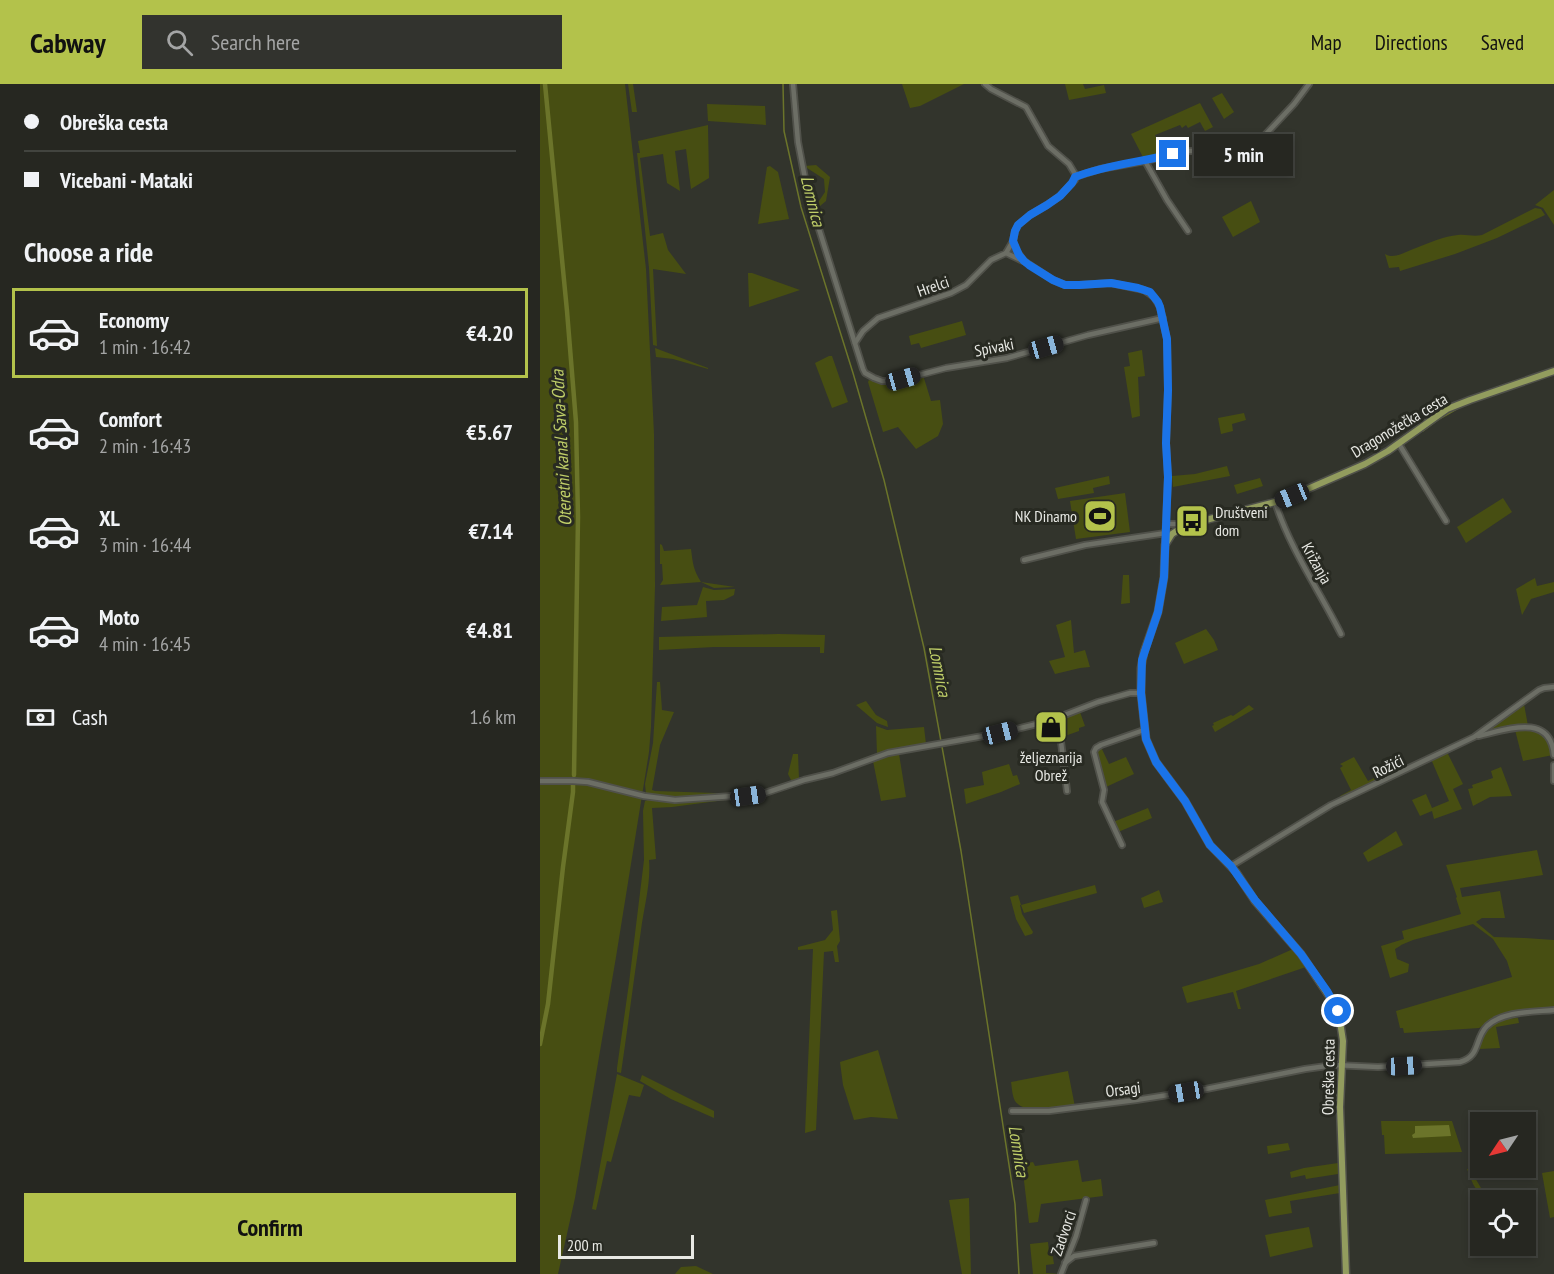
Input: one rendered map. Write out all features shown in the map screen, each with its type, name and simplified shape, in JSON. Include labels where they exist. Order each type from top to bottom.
[{"type":"main road","name":"Dragonožečka cesta","points":[[1165,548],[1167,541],[1174,533],[1190,525],[1275,502],[1365,464],[1399,444],[1448,409],[1554,371]]},
{"type":"main road","name":"Obreška cesta","points":[[1165,548],[1164,577],[1158,612],[1142,660],[1141,693],[1144,730],[1156,762],[1185,801],[1210,845],[1231,866],[1255,900],[1301,954],[1340,1015],[1342,1031],[1340,1107],[1346,1274]]},
{"type":"street","points":[[793,84],[798,142],[808,194],[855,343]]},
{"type":"street","points":[[985,84],[1026,107],[1048,146],[1074,171],[1075,177],[1072,183],[1060,196],[1023,220],[1015,231],[1013,241]]},
{"type":"street","points":[[1075,177],[1100,169],[1190,151],[1212,155],[1249,147],[1266,134],[1309,84]]},
{"type":"street","points":[[1145,161],[1188,231]]},
{"type":"street","name":"Hrelci","points":[[855,343],[869,323],[878,318],[956,291],[966,285],[991,260],[1006,253],[1013,241]]},
{"type":"street","name":"Obreška cesta","points":[[1013,241],[1024,261],[1053,280],[1065,285],[1111,283],[1150,292],[1158,302],[1167,339],[1168,477],[1165,548]]},
{"type":"street","points":[[1006,253],[1024,261]]},
{"type":"street","name":"Spivaki","points":[[855,343],[865,373],[882,381],[896,381],[946,368],[1006,358],[1088,335],[1163,318]]},
{"type":"street","points":[[1399,444],[1446,521]]},
{"type":"street","name":"Križanja","points":[[1275,502],[1286,533],[1341,634]]},
{"type":"street","points":[[1166,524],[1190,525]]},
{"type":"street","points":[[1024,560],[1085,545],[1166,533]]},
{"type":"street","name":"Rožići","points":[[1231,866],[1331,805],[1474,737],[1539,690],[1554,687]]},
{"type":"street","points":[[540,782],[588,782],[644,796],[675,800],[748,796],[833,773],[888,753],[1000,733],[1058,717],[1098,702],[1130,693],[1141,693]]},
{"type":"street","points":[[1058,717],[1067,791]]},
{"type":"street","points":[[1474,737],[1517,728],[1535,728],[1548,736],[1554,755]]},
{"type":"street","points":[[1122,845],[1102,802],[1104,790],[1094,752],[1096,748],[1144,730]]},
{"type":"street","points":[[1554,765],[1554,781]]},
{"type":"street","name":"Orsagi","points":[[1012,1111],[1049,1111],[1136,1100],[1305,1069],[1341,1065],[1378,1067],[1460,1062],[1474,1054],[1481,1033],[1499,1018],[1554,1010]]},
{"type":"street","name":"Zadvorci","points":[[1061,1274],[1076,1236],[1086,1200]]},
{"type":"street","points":[[1065,1263],[1074,1256],[1154,1243]]},
{"type":"shaded area","points":[[540,84],[625,84],[646,269],[654,434],[655,586],[649,752],[575,1198],[558,1274],[540,1274]]},
{"type":"shaded area","points":[[628,84],[633,84],[637,112],[632,112]]},
{"type":"shaded area","points":[[902,84],[964,84],[920,106],[910,108]]},
{"type":"shaded area","points":[[1065,84],[1083,84],[1085,89],[1104,85],[1106,93],[1069,100]]},
{"type":"shaded area","points":[[1222,93],[1234,112],[1224,119],[1212,98]]},
{"type":"shaded area","points":[[1200,103],[1213,127],[1205,131],[1200,122],[1188,128],[1186,125],[1182,128],[1180,125],[1155,135],[1162,155],[1144,159],[1131,134]]},
{"type":"shaded area","points":[[707,104],[765,106],[766,125],[708,121]]},
{"type":"shaded area","points":[[708,125],[709,178],[691,189],[686,149],[675,151],[680,191],[667,183],[663,154],[640,158],[650,236],[663,233],[668,250],[686,274],[653,269],[657,346],[653,345],[649,268],[637,153],[640,153],[638,141]]},
{"type":"shaded area","points":[[816,165],[830,177],[826,201],[820,206],[817,204],[825,192],[824,179],[804,166]]},
{"type":"shaded area","points":[[770,166],[778,172],[789,219],[758,224],[767,167]]},
{"type":"shaded area","points":[[1554,190],[1554,225],[1543,208],[1535,205]]},
{"type":"shaded area","points":[[1251,201],[1260,222],[1233,237],[1222,217]]},
{"type":"shaded area","points":[[1535,208],[1541,209],[1545,215],[1497,238],[1400,271],[1399,267],[1389,268],[1385,254],[1396,256],[1453,236],[1482,235]]},
{"type":"shaded area","points":[[748,273],[752,273],[800,290],[749,307]]},
{"type":"shaded area","points":[[962,321],[966,335],[921,348],[919,343],[911,345],[909,336]]},
{"type":"shaded area","points":[[655,348],[708,369],[673,359],[656,357]]},
{"type":"shaded area","points":[[1142,350],[1145,376],[1138,377],[1140,416],[1132,418],[1124,367],[1130,366],[1128,353]]},
{"type":"shaded area","points":[[832,356],[848,402],[832,408],[815,363]]},
{"type":"shaded area","points":[[923,375],[931,401],[940,400],[943,424],[938,436],[916,449],[898,427],[883,432],[868,382],[869,380],[896,383]]},
{"type":"shaded area","points":[[1244,413],[1246,420],[1232,424],[1233,431],[1221,434],[1218,418]]},
{"type":"shaded area","points":[[1227,466],[1230,476],[1173,487],[1172,476],[1195,474]]},
{"type":"shaded area","points":[[1109,476],[1110,484],[1093,488],[1094,493],[1058,499],[1055,488]]},
{"type":"shaded area","points":[[1260,478],[1263,486],[1237,494],[1234,485]]},
{"type":"shaded area","name":"NK Dinamo","points":[[1125,493],[1130,532],[1076,539],[1070,501]]},
{"type":"shaded area","points":[[1503,498],[1512,512],[1466,543],[1457,527]]},
{"type":"shaded area","points":[[660,544],[664,551],[691,549],[696,573],[701,582],[660,585],[663,580]]},
{"type":"shaded area","points":[[1123,575],[1129,575],[1130,603],[1121,604]]},
{"type":"shaded area","points":[[1535,578],[1537,586],[1554,582],[1554,592],[1531,599],[1522,615],[1516,589]]},
{"type":"shaded area","points":[[701,582],[735,587],[714,588]]},
{"type":"shaded area","points":[[703,587],[714,590],[735,589],[734,595],[724,600],[706,601],[707,617],[661,621],[662,607],[697,605]]},
{"type":"shaded area","points":[[1071,620],[1074,653],[1085,650],[1090,667],[1055,674],[1049,661],[1065,657],[1056,625]]},
{"type":"shaded area","points":[[1206,629],[1218,650],[1184,664],[1175,643]]},
{"type":"shaded area","points":[[825,635],[824,653],[820,653],[820,647],[714,647],[659,650],[659,637]]},
{"type":"shaded area","points":[[657,682],[660,682],[662,710],[674,712],[660,745],[652,790],[724,795],[676,797],[646,794],[645,784],[653,743]]},
{"type":"shaded area","points":[[866,701],[876,715],[887,721],[888,727],[877,723],[856,705]]},
{"type":"shaded area","points":[[1524,704],[1528,726],[1484,733]]},
{"type":"shaded area","points":[[1249,705],[1254,709],[1215,732],[1213,723],[1233,716]]},
{"type":"shaded area","points":[[1080,712],[1085,726],[1079,728],[1079,731],[1062,737],[1061,719]]},
{"type":"shaded area","points":[[876,726],[887,730],[924,727],[926,744],[877,754]]},
{"type":"shaded area","points":[[1535,729],[1547,737],[1553,755],[1523,761],[1515,730]]},
{"type":"shaded area","points":[[1101,747],[1109,764],[1126,757],[1134,774],[1106,787],[1096,752]]},
{"type":"shaded area","points":[[1447,752],[1463,784],[1453,789],[1462,809],[1434,819],[1432,811],[1420,816],[1412,800],[1426,794],[1432,808],[1449,801],[1431,759]]},
{"type":"shaded area","points":[[793,754],[798,754],[799,779],[792,782],[788,774]]},
{"type":"shaded area","points":[[899,754],[906,797],[881,801],[873,761]]},
{"type":"shaded area","points":[[1354,757],[1368,781],[1392,769],[1394,774],[1341,799],[1340,796],[1351,790],[1340,768],[1343,766],[1340,764]]},
{"type":"shaded area","points":[[1009,764],[1013,776],[1017,775],[1020,784],[966,804],[964,789],[984,785],[982,772]]},
{"type":"shaded area","points":[[1501,767],[1512,796],[1490,797],[1473,806],[1468,789],[1473,788],[1472,785],[1493,778],[1491,771]]},
{"type":"shaded area","points":[[650,799],[676,802],[725,800],[652,808],[656,859],[649,860],[648,886],[621,1073],[617,1072],[617,1068],[644,860],[643,811],[645,801]]},
{"type":"shaded area","points":[[1148,808],[1152,818],[1118,832],[1113,822]]},
{"type":"shaded area","points":[[1396,831],[1403,845],[1368,862],[1363,853]]},
{"type":"shaded area","points":[[1537,850],[1543,875],[1460,888],[1462,897],[1500,891],[1505,918],[1482,918],[1476,922],[1494,937],[1554,940],[1554,1007],[1497,1017],[1479,1028],[1404,1033],[1403,1028],[1400,1028],[1396,1011],[1512,977],[1507,961],[1493,939],[1473,924],[1401,945],[1395,949],[1397,959],[1409,964],[1408,972],[1390,978],[1381,946],[1404,939],[1402,931],[1461,914],[1446,865]]},
{"type":"shaded area","points":[[1095,885],[1097,893],[1024,913],[1021,905]]},
{"type":"shaded area","points":[[1159,890],[1163,902],[1144,908],[1141,898]]},
{"type":"shaded area","points":[[1018,895],[1022,914],[1033,932],[1025,936],[1016,919],[1010,897]]},
{"type":"shaded area","points":[[837,910],[840,941],[837,946],[839,962],[835,962],[833,951],[824,952],[816,1130],[805,1133],[813,949],[798,950],[798,947],[825,940],[833,930],[831,911]]},
{"type":"shaded area","points":[[1293,949],[1306,967],[1236,991],[1241,1009],[1238,1009],[1233,992],[1187,1003],[1182,987],[1259,964]]},
{"type":"shaded area","points":[[1518,1018],[1519,1023],[1496,1027],[1500,1048],[1479,1049],[1484,1035],[1492,1025],[1503,1020]]},
{"type":"shaded area","points":[[878,1050],[898,1119],[871,1117],[854,1120],[843,1085],[840,1062]]},
{"type":"shaded area","points":[[1068,1071],[1075,1107],[1034,1110],[1020,1106],[1015,1101],[1011,1082]]},
{"type":"shaded area","points":[[617,1074],[644,1085],[640,1097],[629,1095],[611,1162],[607,1161],[596,1210],[592,1209]]},
{"type":"shaded area","points":[[642,1075],[714,1111],[714,1118],[671,1099],[640,1081]]},
{"type":"shaded area","points":[[1381,1121],[1452,1121],[1462,1152],[1385,1154]]},
{"type":"shaded area","points":[[1449,1125],[1451,1136],[1413,1138],[1412,1135],[1415,1133],[1415,1126]]},
{"type":"shaded area","points":[[1288,1143],[1290,1150],[1268,1154],[1267,1146]]},
{"type":"shaded area","points":[[1078,1160],[1082,1182],[1101,1179],[1103,1196],[1041,1204],[1038,1222],[1029,1223],[1022,1164],[1033,1162],[1035,1166]]},
{"type":"shaded area","points":[[1338,1163],[1338,1174],[1306,1179],[1305,1175],[1291,1178],[1290,1172]]},
{"type":"shaded area","points":[[1554,1171],[1554,1217],[1550,1218],[1542,1173]]},
{"type":"shaded area","points":[[1471,1178],[1475,1178],[1482,1190],[1477,1190]]},
{"type":"shaded area","points":[[1340,1185],[1340,1193],[1290,1201],[1292,1213],[1269,1217],[1265,1200]]},
{"type":"shaded area","points":[[969,1198],[971,1274],[962,1274],[949,1200]]},
{"type":"shaded area","points":[[1309,1227],[1313,1247],[1270,1257],[1265,1235]]},
{"type":"shaded area","points":[[1048,1242],[1054,1264],[1046,1265],[1046,1273],[1059,1274],[1033,1274],[1030,1244]]},
{"type":"shaded area","points":[[696,1266],[713,1274],[675,1274],[681,1267]]},
{"type":"waterway","name":"Oteretni kanal Sava-Odra","points":[[545,84],[576,422],[578,517],[574,775]]},
{"type":"waterway","name":"Lomnica","points":[[783,84],[784,131],[801,207],[884,480],[924,648],[961,851],[1015,1204],[1019,1274]]},
{"type":"waterway","points":[[1495,388],[1528,377]]},
{"type":"waterway","points":[[1423,431],[1462,406]]},
{"type":"waterway","name":"Oteretni kanal Sava-Odra","points":[[540,1044],[548,1004],[573,785]]},
{"type":"place","name":"NK Dinamo","points":[[1100,516]]},
{"type":"place","name":"Društveni dom","points":[[1192,521]]},
{"type":"place","name":"željeznarija Obrež","points":[[1051,727]]},
{"type":"route","points":[[1173,154],[1100,169],[1075,177],[1075,180],[1060,196],[1018,225],[1013,241],[1024,261],[1060,283],[1071,286],[1111,283],[1128,285],[1150,292],[1158,302],[1167,339],[1168,477],[1164,577],[1158,612],[1144,652],[1142,668],[1141,693],[1146,739],[1156,762],[1185,801],[1210,845],[1231,866],[1260,908],[1301,954],[1338,1011]]}]
